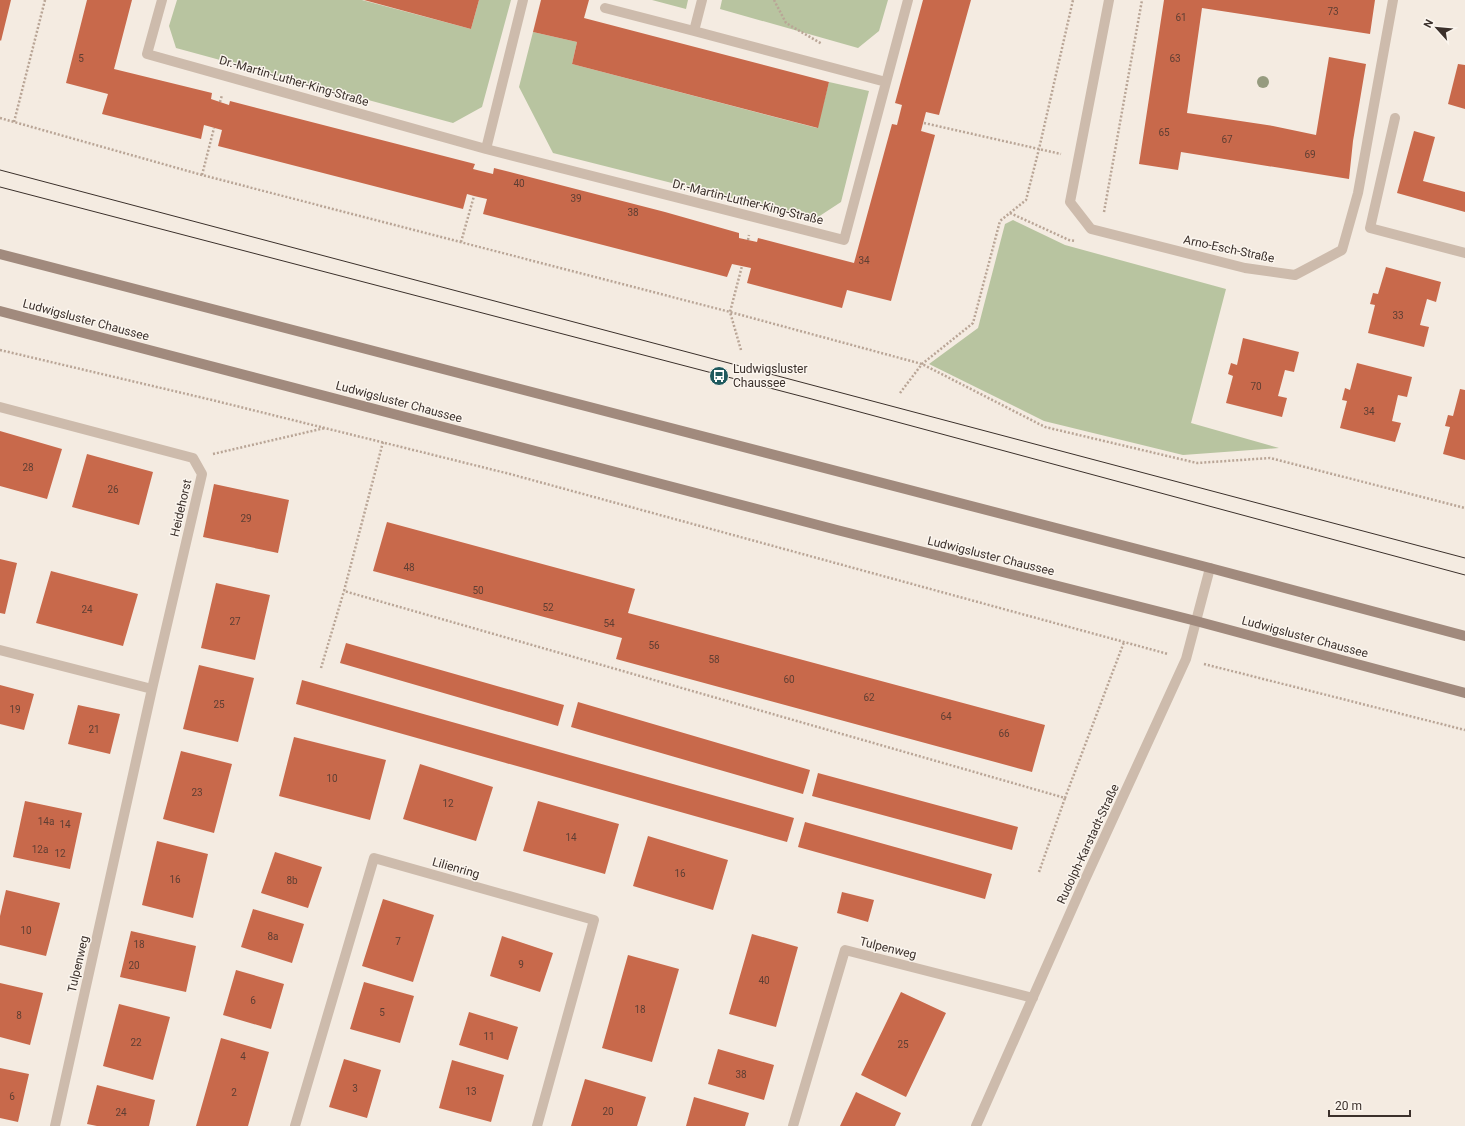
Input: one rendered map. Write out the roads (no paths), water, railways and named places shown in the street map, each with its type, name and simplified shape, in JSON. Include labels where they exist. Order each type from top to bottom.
[{"type":"street","name":"Dr.-Martin-Luther-King-Straße","points":[[162,0],[147,54],[486,149],[844,240],[908,0]]},
{"type":"street","points":[[486,149],[523,0]]},
{"type":"street","points":[[694,31],[702,0]]},
{"type":"street","name":"Arno-Esch-Straße","points":[[1109,0],[1070,202],[1091,229],[1245,268],[1295,275],[1342,250],[1358,193],[1393,0]]},
{"type":"street","points":[[605,8],[886,82]]},
{"type":"street","points":[[1395,118],[1370,228],[1465,253]]},
{"type":"street","points":[[0,254],[1210,568],[1465,636]]},
{"type":"street","name":"Ludwigsluster Chaussee","points":[[0,311],[836,530],[1196,621],[1465,693]]},
{"type":"street","name":"Heidehorst","points":[[0,407],[192,458],[202,474],[126,808]]},
{"type":"street","name":"Rudolph-Karstadt-Straße","points":[[976,1126],[1083,884],[1186,659],[1210,568]]},
{"type":"street","points":[[0,650],[152,689]]},
{"type":"street","name":"Tulpenweg","points":[[55,1126],[126,808]]},
{"type":"street","name":"Lilienring","points":[[295,1126],[374,858],[594,920],[537,1126]]},
{"type":"street","name":"Tulpenweg","points":[[793,1126],[845,950],[1033,998]]},
{"type":"tram line","points":[[0,170],[1465,558]]},
{"type":"tram line","points":[[0,187],[808,398],[1465,575]]},
{"type":"place","name":"Ludwigsluster Chaussee","points":[[719,376]]}]
